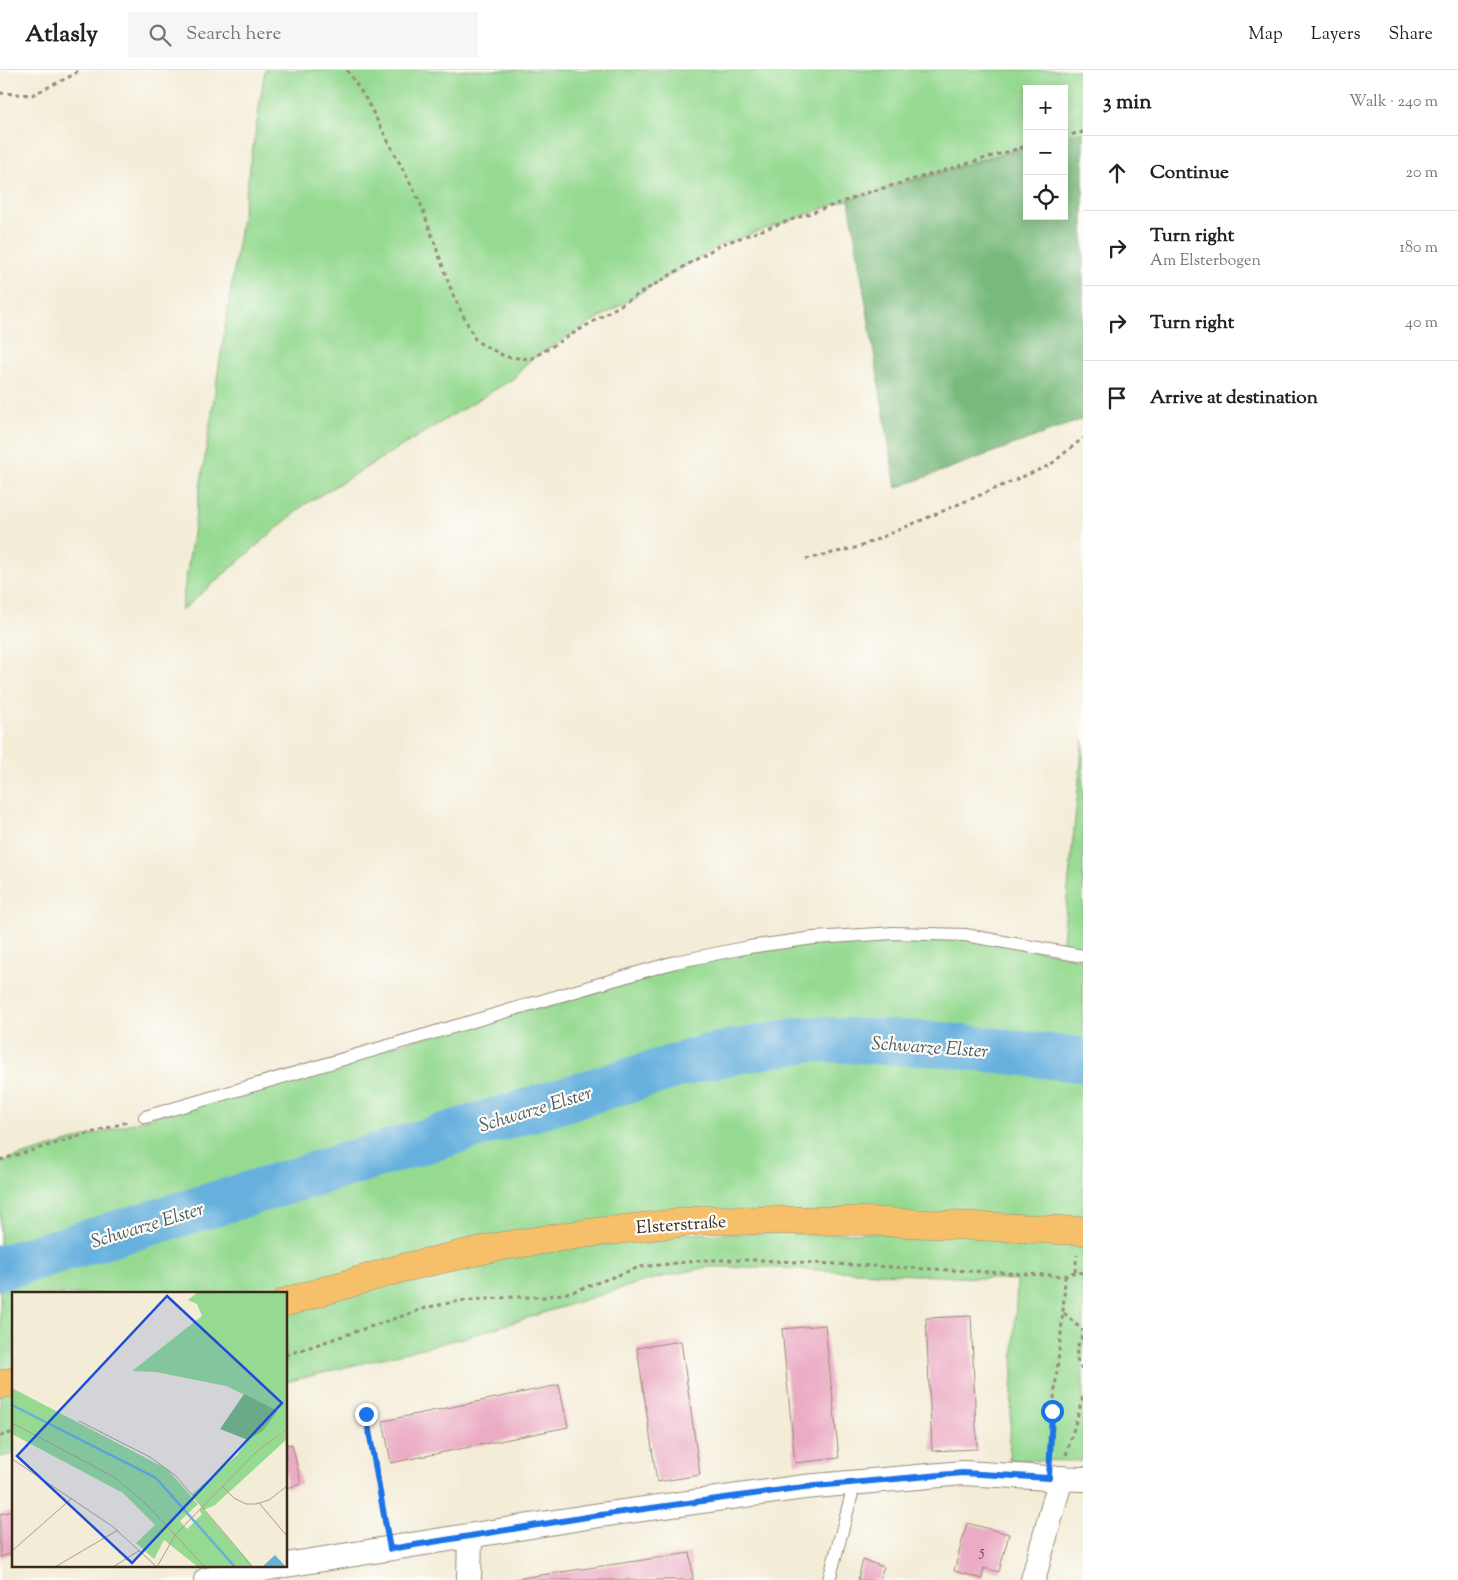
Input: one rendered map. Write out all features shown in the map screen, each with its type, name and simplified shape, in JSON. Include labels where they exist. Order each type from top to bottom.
[{"type":"main road","name":"Elsterstraße","points":[[288,1301],[402,1268],[496,1247],[589,1232],[705,1220],[864,1221],[1083,1231]]},
{"type":"street","points":[[288,1565],[593,1516],[804,1487],[963,1473],[1064,1478],[1033,1580]]},
{"type":"street","points":[[469,1580],[470,1536]]},
{"type":"street","points":[[206,1580],[269,1568]]},
{"type":"lane","points":[[145,1117],[675,962],[749,947],[814,938],[894,933],[965,935],[1083,956]]},
{"type":"lane","points":[[829,1580],[855,1482]]},
{"type":"path","points":[[0,93],[32,95],[75,74],[78,70]]},
{"type":"path","points":[[347,70],[366,99],[420,202],[453,296],[476,342],[506,357],[531,359],[720,245],[870,192],[1023,147]]},
{"type":"path","points":[[1068,135],[1083,132]]},
{"type":"path","points":[[806,559],[859,547],[1050,465],[1083,438]]},
{"type":"path","points":[[0,1160],[145,1117]]},
{"type":"path","points":[[288,1354],[429,1308],[459,1301],[544,1297],[572,1292],[640,1267],[704,1260],[758,1260],[1066,1276],[1075,1272],[1083,1273]]},
{"type":"path","points":[[1064,1478],[1052,1411],[1064,1312],[1066,1276]]},
{"type":"path","points":[[1064,1312],[1083,1331]]},
{"type":"path","points":[[1083,1336],[1076,1350],[1076,1357],[1080,1368],[1083,1370]]},
{"type":"path","points":[[1064,1478],[1072,1429],[1083,1397]]},
{"type":"path","points":[[366,1414],[390,1549]]},
{"type":"green space","points":[[265,70],[1083,70],[1083,132],[1068,135],[1068,85],[1023,85],[1023,147],[870,192],[720,245],[531,359],[514,378],[304,505],[181,611]]},
{"type":"green space","points":[[1083,132],[1083,419],[896,488],[849,200],[1023,148],[1023,220],[1068,220],[1068,135]]},
{"type":"green space","points":[[1083,740],[1083,953],[1062,949]]},
{"type":"green space","points":[[965,936],[1083,959],[1083,1229],[704,1218],[288,1294],[288,1292],[12,1292],[12,1378],[0,1381],[0,1162],[675,963],[814,940]]},
{"type":"green space","points":[[1083,1232],[1083,1461],[1009,1460],[1017,1280],[760,1267],[707,1267],[645,1281],[463,1338],[288,1382],[288,1305],[589,1234]]},
{"type":"green space","points":[[12,1385],[12,1454],[0,1457],[0,1388]]},
{"type":"building","points":[[971,1316],[977,1449],[932,1451],[926,1318]]},
{"type":"building","points":[[825,1325],[839,1458],[795,1463],[782,1329]]},
{"type":"building","points":[[681,1341],[700,1475],[657,1482],[637,1348]]},
{"type":"building","points":[[559,1385],[568,1427],[391,1463],[383,1421]]},
{"type":"building","points":[[292,1444],[301,1484],[288,1487],[288,1445]]},
{"type":"building","points":[[12,1511],[12,1554],[0,1557],[0,1514]]},
{"type":"building","points":[[967,1523],[1009,1534],[999,1572],[984,1568],[982,1579],[954,1571]]},
{"type":"building","points":[[690,1553],[693,1580],[514,1580],[514,1579]]},
{"type":"building","points":[[863,1560],[884,1567],[879,1580],[858,1580]]},
{"type":"waterway","name":"Schwarze Elster","points":[[0,1268],[707,1057],[807,1039],[936,1044],[1083,1060]]},
{"type":"route","points":[[366,1414],[390,1549],[593,1516],[804,1487],[963,1473],[1049,1478],[1052,1411]]}]
